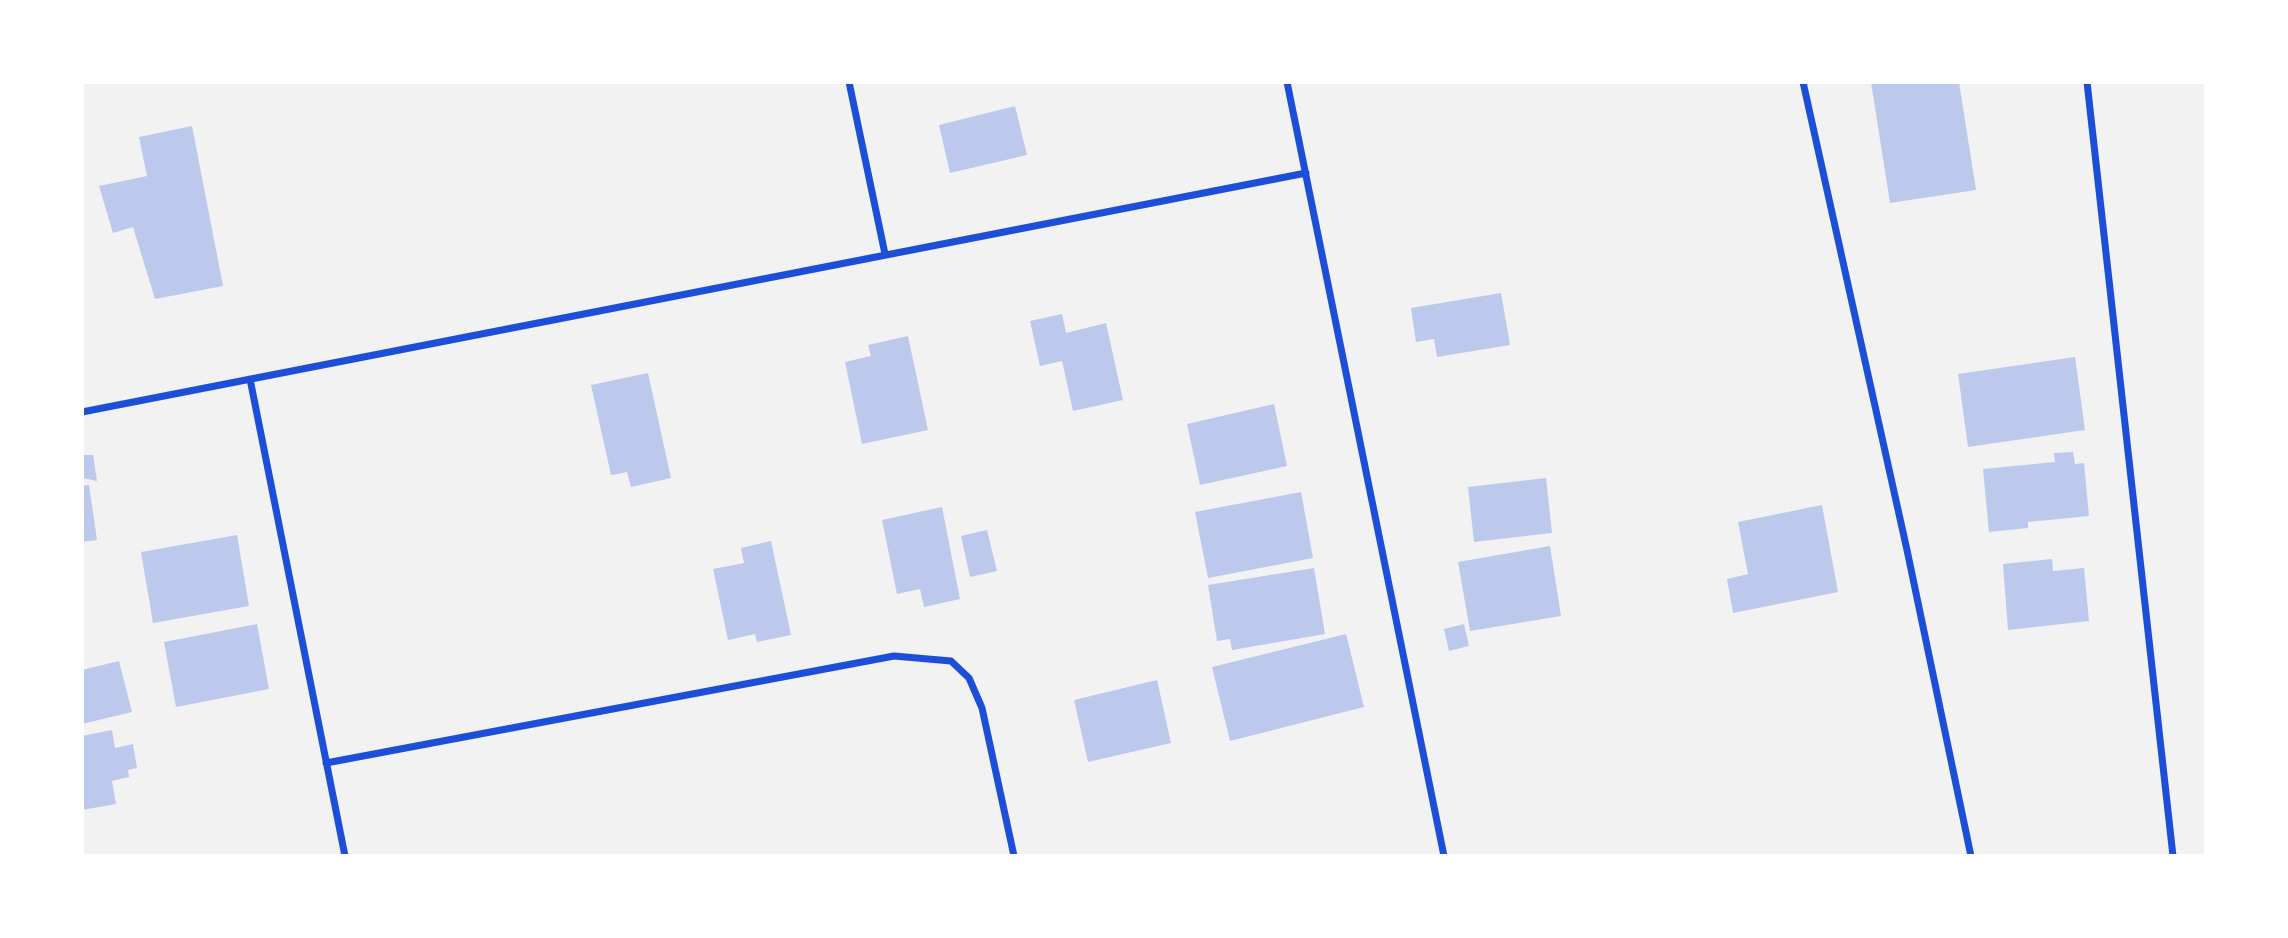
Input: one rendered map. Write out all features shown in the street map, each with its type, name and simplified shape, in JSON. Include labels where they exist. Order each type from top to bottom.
[{"type":"street","points":[[849,82],[885,254]]},
{"type":"street","points":[[1287,82],[1444,856]]},
{"type":"street","points":[[1803,82],[1907,550],[1970,856]]},
{"type":"street","points":[[2087,82],[2173,856]]},
{"type":"street","points":[[82,412],[1306,173]]},
{"type":"street","points":[[250,379],[345,856]]},
{"type":"street","points":[[326,763],[894,656],[951,661],[969,678],[982,708],[1014,856]]},
{"type":"building","points":[[1871,82],[1959,82],[1976,190],[1890,203]]},
{"type":"building","points":[[1015,106],[1027,155],[950,173],[939,125]]},
{"type":"building","points":[[192,126],[223,286],[155,299],[133,227],[113,233],[99,186],[147,176],[139,137]]},
{"type":"building","points":[[1501,293],[1510,345],[1437,357],[1434,339],[1416,342],[1411,308]]},
{"type":"building","points":[[1062,314],[1066,333],[1106,323],[1123,400],[1073,411],[1062,361],[1040,366],[1030,321]]},
{"type":"building","points":[[908,336],[928,430],[862,444],[845,362],[871,356],[868,345]]},
{"type":"building","points":[[2075,357],[2085,430],[1968,447],[1958,374]]},
{"type":"building","points":[[648,373],[671,478],[631,487],[627,472],[611,475],[591,385]]},
{"type":"building","points":[[1274,404],[1287,466],[1200,485],[1187,424]]},
{"type":"building","points":[[2073,452],[2075,464],[2084,463],[2089,516],[2028,522],[2028,528],[1989,532],[1983,469],[2055,462],[2054,453]]},
{"type":"building","points":[[82,455],[93,455],[97,481],[82,478]]},
{"type":"building","points":[[1546,478],[1552,533],[1474,542],[1468,487]]},
{"type":"building","points":[[89,485],[97,540],[82,542],[82,486]]},
{"type":"building","points":[[1301,492],[1313,558],[1208,578],[1195,512]]},
{"type":"building","points":[[1822,505],[1838,592],[1733,613],[1727,579],[1748,574],[1738,522]]},
{"type":"building","points":[[942,507],[960,599],[924,607],[920,589],[897,594],[882,520]]},
{"type":"building","points":[[987,530],[997,571],[970,577],[961,536]]},
{"type":"building","points":[[237,535],[249,606],[153,623],[141,552]]},
{"type":"building","points":[[771,541],[791,635],[757,642],[755,634],[728,640],[713,569],[744,563],[741,548]]},
{"type":"building","points":[[1550,546],[1561,616],[1470,631],[1458,562]]},
{"type":"building","points":[[2052,559],[2053,571],[2084,568],[2089,621],[2008,630],[2003,564]]},
{"type":"building","points":[[1314,568],[1325,634],[1232,650],[1230,639],[1217,641],[1208,585]]},
{"type":"building","points":[[257,624],[269,689],[176,707],[164,642]]},
{"type":"building","points":[[1464,624],[1469,646],[1449,651],[1444,629]]},
{"type":"building","points":[[1346,634],[1364,707],[1230,741],[1212,667]]},
{"type":"building","points":[[119,661],[132,712],[82,724],[82,670]]},
{"type":"building","points":[[1157,680],[1171,743],[1088,762],[1074,700]]},
{"type":"building","points":[[112,730],[115,748],[133,744],[137,768],[128,770],[129,777],[112,781],[116,804],[82,810],[82,736]]}]
